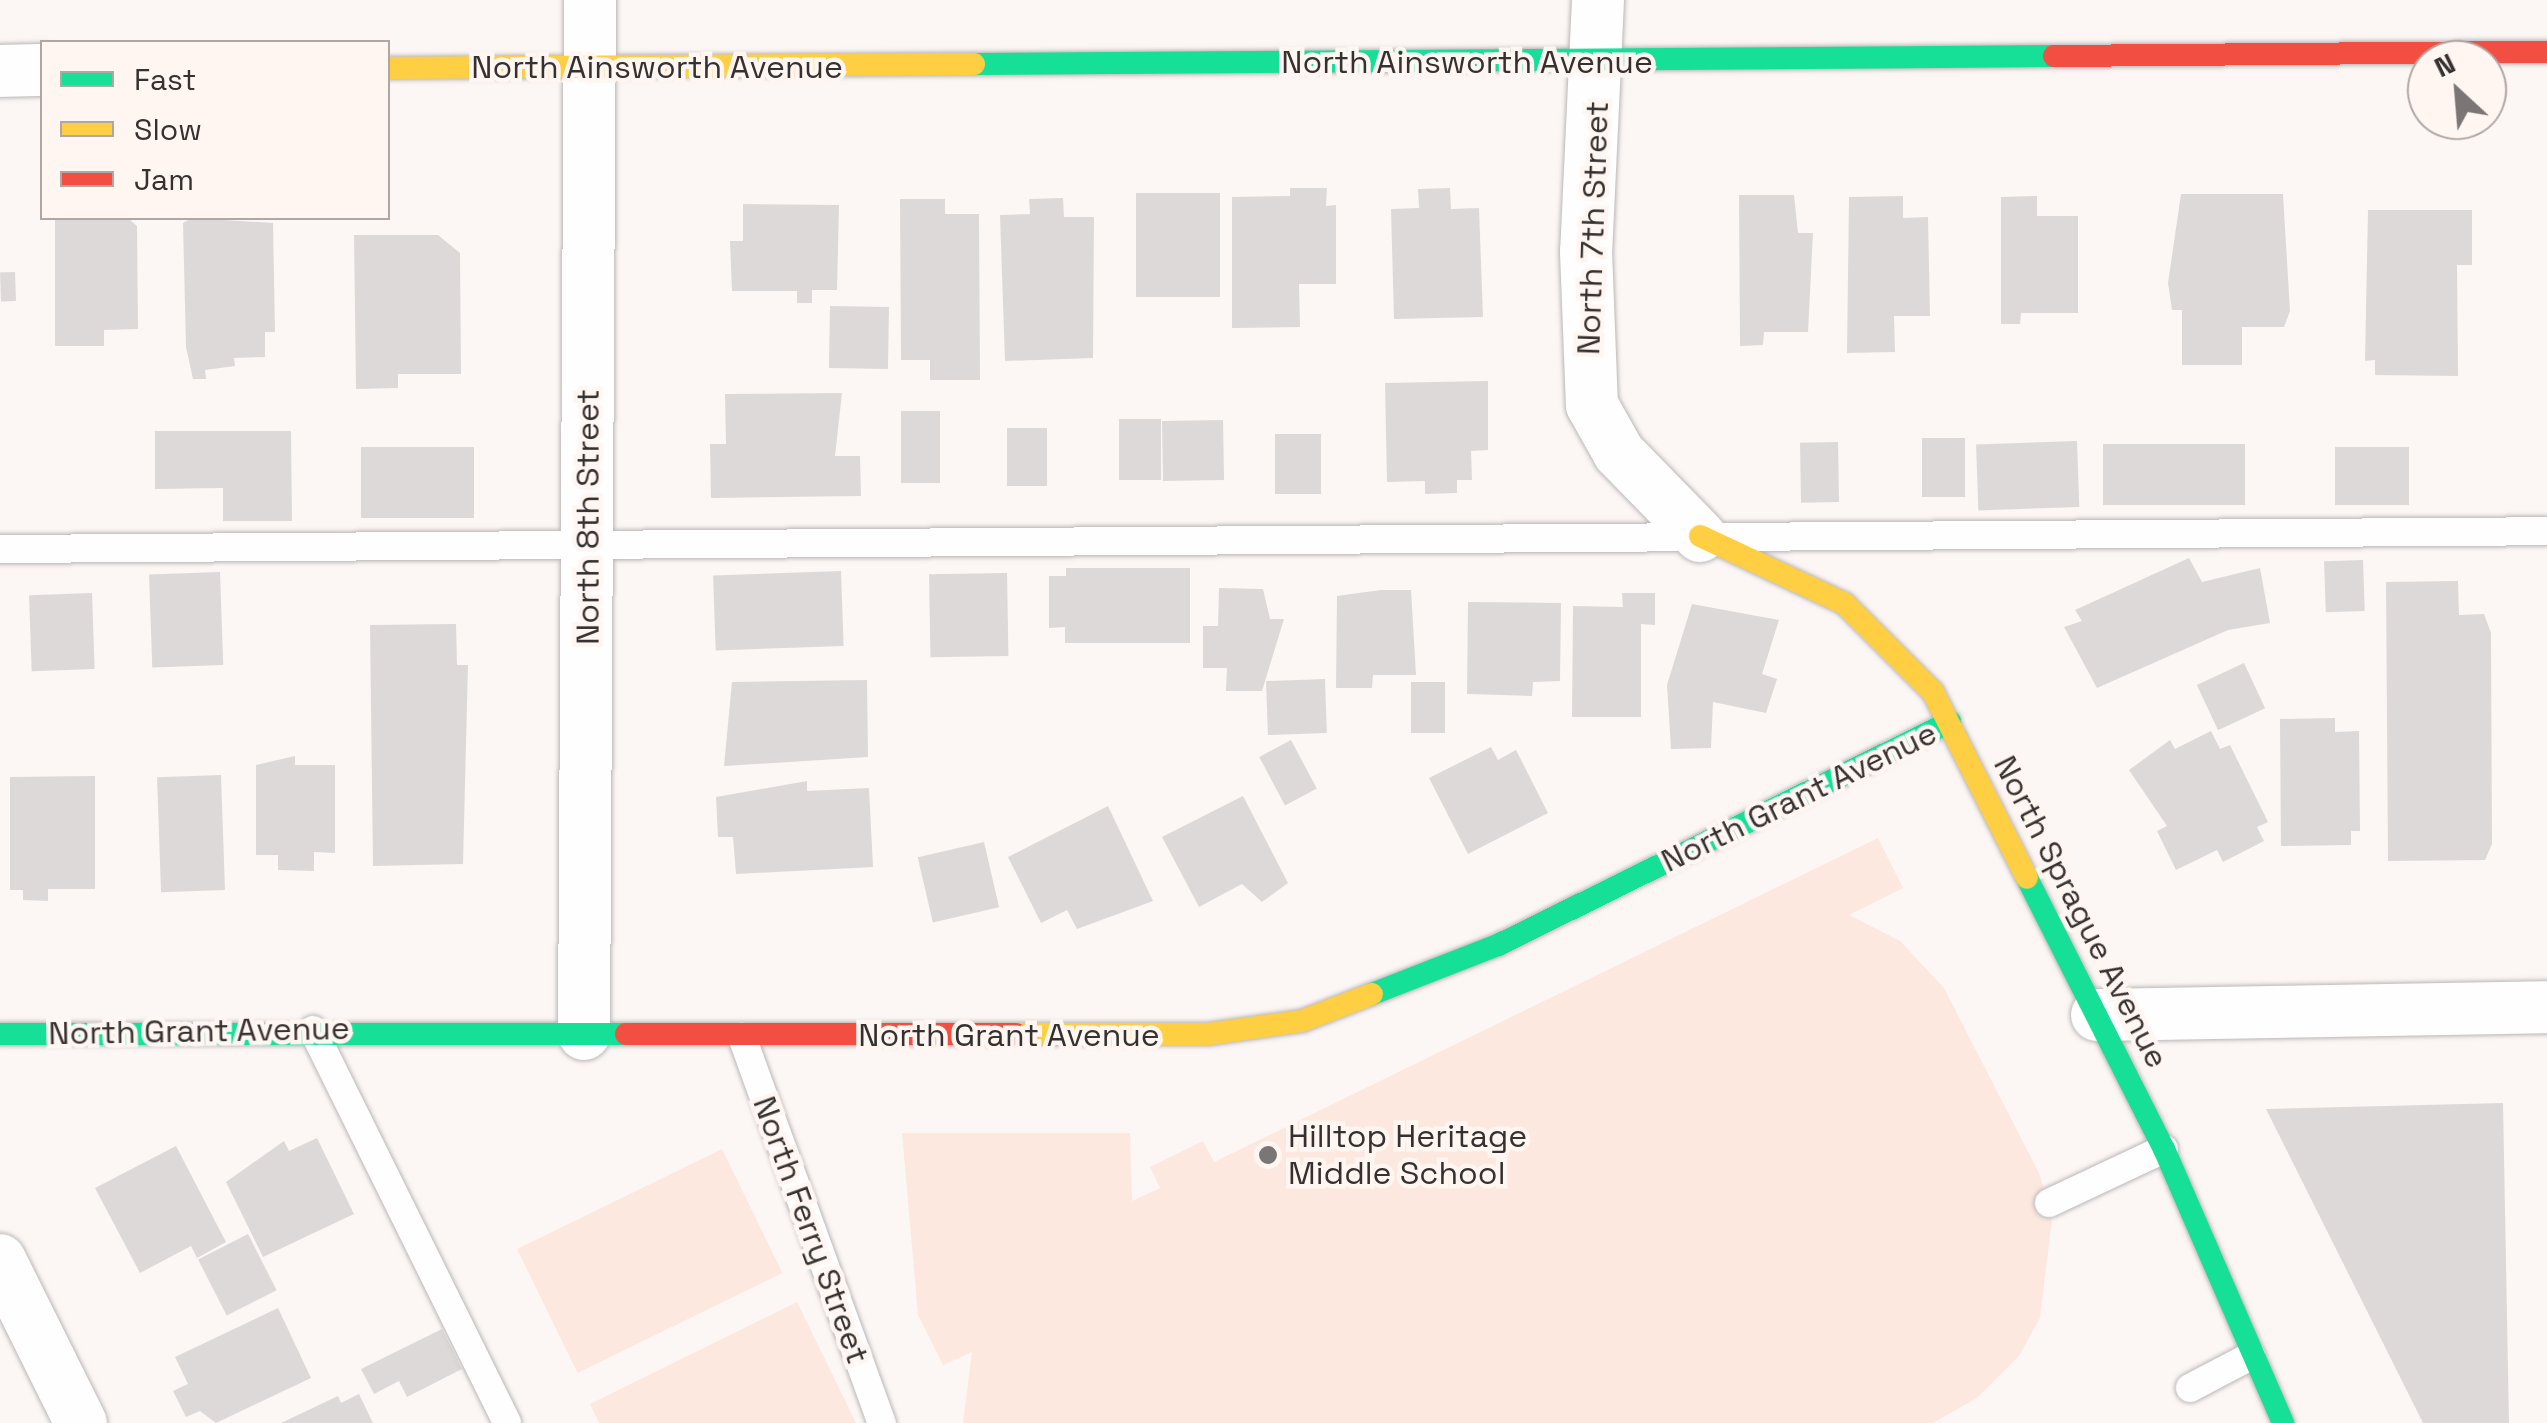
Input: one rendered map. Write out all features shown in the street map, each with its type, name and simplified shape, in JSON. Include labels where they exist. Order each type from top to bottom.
[{"type":"street","name":"North 8th Street","points":[[584,1034],[590,0]]},
{"type":"street","name":"North 7th Street","points":[[1598,0],[1586,251],[1592,405],[1619,453],[1700,536]]},
{"type":"street","name":"North Ainsworth Avenue","points":[[390,68],[2547,52]]},
{"type":"street","points":[[0,70],[40,70]]},
{"type":"street","name":"North Sprague Avenue","points":[[1700,536],[1857,613],[1913,665],[1950,722],[2164,1149],[2251,1356],[2284,1423]]},
{"type":"street","name":"North Grant Avenue","points":[[0,1034],[312,1028],[742,1037],[1209,1034],[1338,1012],[1498,945],[1950,722]]},
{"type":"street","points":[[2097,1015],[2547,1007]]},
{"type":"street","points":[[0,1260],[81,1423]]},
{"type":"lane","points":[[0,550],[2547,532]]},
{"type":"lane","points":[[312,1028],[506,1423]]},
{"type":"lane","name":"North Ferry Street","points":[[742,1037],[882,1423]]},
{"type":"lane","points":[[2049,1202],[2164,1149]]},
{"type":"lane","points":[[2190,1388],[2251,1356]]},
{"type":"shaded area","points":[[1878,838],[1903,888],[1849,915],[1900,941],[1944,988],[2040,1175],[2052,1220],[2040,1318],[2019,1356],[1977,1398],[1933,1423],[963,1423],[972,1352],[943,1365],[918,1315],[902,1133],[1130,1133],[1132,1201],[1160,1188],[1150,1167],[1203,1141],[1214,1162]]},
{"type":"shaded area","points":[[722,1149],[782,1273],[578,1373],[517,1249]]},
{"type":"shaded area","points":[[797,1302],[856,1423],[599,1423],[590,1404]]},
{"type":"building","points":[[1290,188],[1327,188],[1326,206],[1336,205],[1336,284],[1299,284],[1300,327],[1232,328],[1232,197],[1290,196]]},
{"type":"building","points":[[1450,188],[1451,209],[1479,208],[1483,317],[1394,319],[1391,209],[1419,208],[1418,189]]},
{"type":"building","points":[[1136,193],[1220,193],[1220,297],[1136,297]]},
{"type":"building","points":[[2181,194],[2283,194],[2290,311],[2284,327],[2242,327],[2242,365],[2182,365],[2182,310],[2172,310],[2168,283]]},
{"type":"building","points":[[1739,195],[1794,195],[1798,233],[1813,233],[1808,332],[1764,332],[1763,345],[1740,346]]},
{"type":"building","points":[[1903,196],[1903,218],[1928,217],[1930,316],[1894,316],[1895,352],[1847,353],[1849,197]]},
{"type":"building","points":[[2037,196],[2037,216],[2078,216],[2078,313],[2021,313],[2020,324],[2001,324],[2001,197]]},
{"type":"building","points":[[1063,198],[1064,217],[1094,217],[1093,358],[1005,361],[1000,215],[1030,214],[1029,199]]},
{"type":"building","points":[[900,199],[945,199],[945,214],[979,214],[980,380],[930,380],[930,360],[901,360]]},
{"type":"building","points":[[743,204],[839,205],[837,290],[812,290],[812,303],[797,303],[797,291],[732,291],[730,241],[743,241]]},
{"type":"building","points":[[2368,210],[2472,210],[2472,265],[2457,265],[2458,376],[2375,375],[2375,360],[2365,361]]},
{"type":"building","points":[[55,220],[130,220],[137,226],[138,329],[104,330],[104,346],[55,346]]},
{"type":"building","points":[[183,223],[273,223],[275,332],[265,332],[265,357],[234,358],[235,366],[205,370],[206,379],[193,379],[186,347]]},
{"type":"building","points":[[354,235],[438,235],[460,253],[461,374],[398,374],[398,388],[356,389]]},
{"type":"building","points":[[15,272],[16,301],[1,302],[0,273]]},
{"type":"building","points":[[830,306],[889,307],[888,369],[829,368]]},
{"type":"building","points":[[1488,381],[1488,450],[1471,451],[1472,480],[1457,480],[1457,493],[1425,494],[1425,481],[1387,482],[1385,383]]},
{"type":"building","points":[[842,393],[835,456],[860,456],[861,496],[711,498],[710,444],[726,444],[725,394]]},
{"type":"building","points":[[901,411],[940,411],[940,483],[901,483]]},
{"type":"building","points":[[1119,419],[1161,419],[1161,480],[1119,480]]},
{"type":"building","points":[[1223,420],[1224,480],[1163,481],[1162,421]]},
{"type":"building","points":[[1007,428],[1047,428],[1047,486],[1007,486]]},
{"type":"building","points":[[155,431],[291,431],[292,521],[223,521],[223,488],[155,489]]},
{"type":"building","points":[[1275,434],[1321,434],[1321,494],[1275,494]]},
{"type":"building","points":[[1922,438],[1965,438],[1965,497],[1922,497]]},
{"type":"building","points":[[2077,441],[2079,507],[1978,510],[1976,445]]},
{"type":"building","points":[[1838,442],[1839,502],[1801,503],[1800,443]]},
{"type":"building","points":[[2103,444],[2245,444],[2245,505],[2103,505]]},
{"type":"building","points":[[361,447],[474,447],[474,518],[361,518]]},
{"type":"building","points":[[2335,447],[2409,447],[2409,505],[2335,505]]},
{"type":"building","points":[[2189,558],[2202,582],[2260,568],[2270,623],[2228,630],[2097,688],[2064,627],[2082,621],[2075,610]]},
{"type":"building","points":[[2363,560],[2365,611],[2326,612],[2324,561]]},
{"type":"building","points":[[1066,568],[1190,568],[1190,643],[1065,643],[1065,627],[1049,628],[1049,576],[1066,576]]},
{"type":"building","points":[[841,571],[844,646],[716,650],[713,575]]},
{"type":"building","points":[[220,572],[223,665],[152,667],[149,574]]},
{"type":"building","points":[[1007,573],[1008,656],[930,657],[929,574]]},
{"type":"building","points":[[2458,581],[2459,615],[2484,614],[2491,633],[2492,844],[2485,860],[2388,861],[2386,582]]},
{"type":"building","points":[[1219,588],[1263,589],[1270,619],[1284,619],[1262,691],[1226,691],[1227,668],[1203,668],[1203,626],[1218,626]]},
{"type":"building","points":[[1411,590],[1416,675],[1373,675],[1372,688],[1336,688],[1337,596]]},
{"type":"building","points":[[92,593],[95,669],[32,671],[29,595]]},
{"type":"building","points":[[1622,593],[1655,593],[1655,625],[1641,624],[1641,717],[1572,717],[1573,606],[1623,607]]},
{"type":"building","points":[[1468,602],[1561,603],[1560,681],[1533,682],[1532,696],[1467,694]]},
{"type":"building","points":[[1692,604],[1779,620],[1762,674],[1777,679],[1766,713],[1713,702],[1711,748],[1671,749],[1667,685]]},
{"type":"building","points":[[456,624],[457,665],[468,665],[463,864],[373,866],[370,625]]},
{"type":"building","points":[[2244,663],[2265,708],[2218,730],[2197,685]]},
{"type":"building","points":[[1325,679],[1327,733],[1268,735],[1266,681]]},
{"type":"building","points":[[867,680],[868,757],[724,766],[732,682]]},
{"type":"building","points":[[1411,682],[1445,682],[1445,733],[1411,733]]},
{"type":"building","points":[[2335,718],[2335,732],[2359,731],[2360,831],[2351,831],[2351,845],[2281,846],[2280,719]]},
{"type":"building","points":[[2211,731],[2220,749],[2230,745],[2268,822],[2257,827],[2264,841],[2223,862],[2217,850],[2176,870],[2157,831],[2167,826],[2129,770],[2170,740],[2175,749]]},
{"type":"building","points":[[1291,740],[1317,789],[1285,805],[1259,757]]},
{"type":"building","points":[[1491,747],[1498,760],[1516,750],[1548,813],[1468,854],[1429,778]]},
{"type":"building","points":[[295,756],[295,765],[335,765],[335,853],[314,852],[314,871],[278,870],[278,855],[256,855],[256,765]]},
{"type":"building","points":[[221,775],[225,890],[161,892],[157,777]]},
{"type":"building","points":[[95,776],[95,889],[48,889],[48,901],[23,900],[23,890],[10,890],[10,777]]},
{"type":"building","points":[[807,781],[807,791],[869,788],[873,867],[736,874],[733,837],[718,837],[716,797]]},
{"type":"building","points":[[1243,796],[1288,883],[1262,902],[1242,884],[1199,907],[1162,837]]},
{"type":"building","points":[[1108,806],[1153,901],[1077,929],[1067,910],[1041,923],[1008,857]]},
{"type":"building","points":[[984,842],[999,907],[933,923],[918,857]]},
{"type":"building","points":[[2503,1103],[2509,1423],[2423,1423],[2266,1109]]},
{"type":"building","points":[[317,1138],[354,1214],[263,1257],[226,1182],[284,1141],[289,1151]]},
{"type":"building","points":[[176,1146],[226,1242],[197,1258],[191,1246],[140,1273],[95,1188]]},
{"type":"building","points":[[248,1234],[277,1290],[227,1316],[198,1259]]},
{"type":"building","points":[[278,1308],[311,1378],[216,1423],[200,1411],[186,1417],[173,1391],[188,1384],[175,1357]]},
{"type":"building","points":[[442,1329],[462,1369],[407,1397],[399,1381],[374,1394],[361,1369]]},
{"type":"building","points":[[359,1394],[373,1423],[281,1423],[338,1396],[341,1403]]},
{"type":"traffic: fast","points":[[974,64],[2054,56]]},
{"type":"traffic: fast","points":[[1372,994],[1498,945],[1950,722]]},
{"type":"traffic: fast","points":[[2027,878],[2164,1149],[2283,1423]]},
{"type":"traffic: fast","points":[[0,1034],[626,1034]]},
{"type":"traffic: slow","points":[[390,68],[974,64]]},
{"type":"traffic: slow","points":[[1700,536],[1845,604],[1933,692],[2027,878]]},
{"type":"traffic: slow","points":[[1016,1034],[1209,1034],[1302,1021],[1372,994]]},
{"type":"traffic: jam","points":[[2054,56],[2547,52]]},
{"type":"traffic: jam","points":[[626,1034],[1016,1034]]},
{"type":"place","name":"Hilltop Heritage Middle School","points":[[1268,1155]]}]
